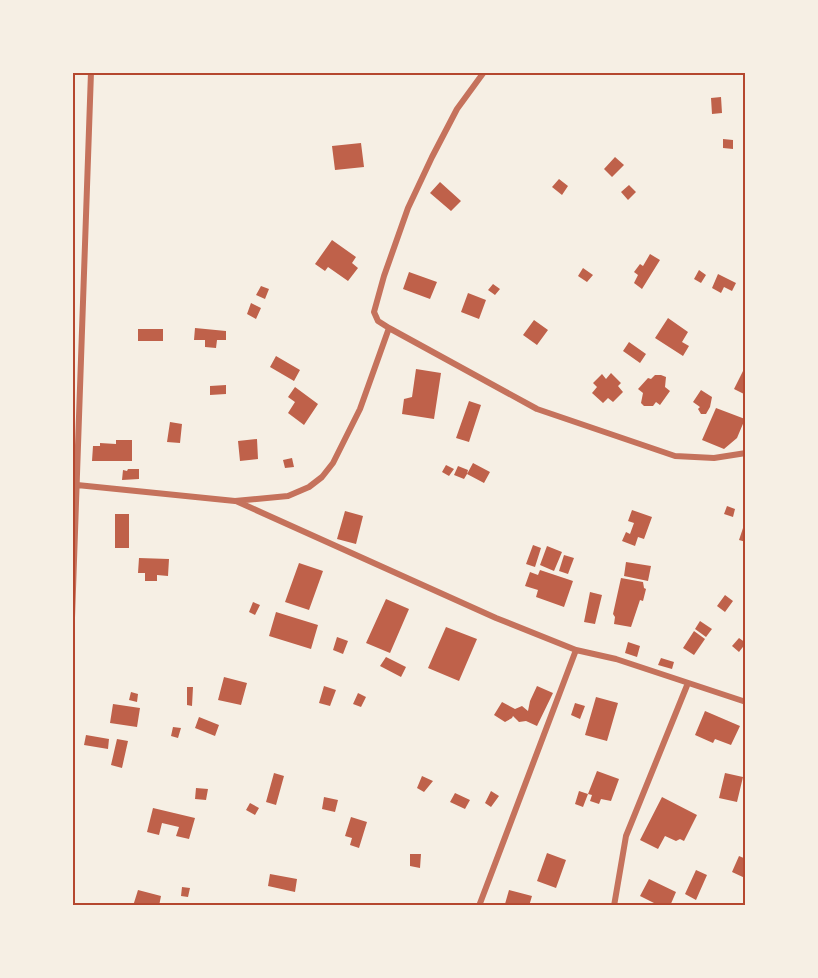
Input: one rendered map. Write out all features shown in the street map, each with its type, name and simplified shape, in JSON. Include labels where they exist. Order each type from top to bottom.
[{"type":"street","points":[[72,618],[91,72]]},
{"type":"street","points":[[484,72],[457,109],[408,208],[374,312],[378,321],[537,409],[675,456],[714,458],[746,453]]},
{"type":"street","points":[[77,485],[235,501],[288,496],[309,487],[322,477],[333,463],[360,409],[389,328]]},
{"type":"street","points":[[235,501],[496,618],[576,650],[616,659],[746,702]]},
{"type":"street","points":[[479,906],[576,650]]},
{"type":"street","points":[[614,906],[626,836],[688,682]]},
{"type":"building","points":[[721,97],[722,113],[712,114],[711,98]]},
{"type":"building","points":[[723,139],[733,140],[733,149],[723,148]]},
{"type":"building","points":[[361,143],[364,167],[335,170],[332,146]]},
{"type":"building","points":[[615,157],[624,165],[612,177],[604,169]]},
{"type":"building","points":[[559,179],[568,186],[562,195],[552,187]]},
{"type":"building","points":[[440,182],[461,201],[451,211],[430,193]]},
{"type":"building","points":[[629,185],[636,192],[628,200],[621,192]]},
{"type":"building","points":[[332,240],[356,257],[352,263],[358,268],[348,281],[328,267],[325,271],[315,264]]},
{"type":"building","points":[[650,254],[660,260],[642,289],[634,283],[638,275],[634,272],[640,264],[643,266]]},
{"type":"building","points":[[583,268],[593,275],[587,282],[578,276]]},
{"type":"building","points":[[699,270],[706,275],[701,283],[694,279]]},
{"type":"building","points":[[409,272],[437,282],[430,299],[403,289]]},
{"type":"building","points":[[718,274],[736,283],[732,291],[724,287],[721,293],[712,288]]},
{"type":"building","points":[[493,284],[500,289],[495,295],[488,290]]},
{"type":"building","points":[[261,286],[269,289],[265,299],[256,295]]},
{"type":"building","points":[[468,293],[486,300],[479,319],[461,312]]},
{"type":"building","points":[[251,303],[261,308],[256,319],[247,314]]},
{"type":"building","points":[[668,318],[688,332],[682,342],[689,346],[683,356],[655,338]]},
{"type":"building","points":[[534,320],[548,330],[537,345],[523,335]]},
{"type":"building","points":[[195,328],[226,331],[226,340],[217,340],[216,348],[205,347],[205,340],[194,340]]},
{"type":"building","points":[[138,329],[163,329],[163,341],[138,341]]},
{"type":"building","points":[[629,342],[646,354],[640,363],[623,351]]},
{"type":"building","points":[[276,356],[300,370],[294,381],[270,367]]},
{"type":"building","points":[[746,365],[746,395],[734,389]]},
{"type":"building","points":[[416,369],[441,373],[434,419],[402,414],[404,399],[412,397]]},
{"type":"building","points":[[611,373],[621,383],[618,386],[623,392],[613,402],[608,398],[603,403],[592,393],[597,387],[593,383],[602,374],[606,379]]},
{"type":"building","points":[[655,375],[666,377],[665,387],[670,391],[660,405],[656,402],[653,406],[644,406],[641,403],[643,393],[638,389],[648,378],[651,379]]},
{"type":"building","points":[[226,385],[226,394],[210,395],[210,386]]},
{"type":"building","points":[[295,387],[318,404],[304,425],[288,413],[295,402],[288,397]]},
{"type":"building","points":[[701,390],[712,397],[706,414],[701,414],[698,409],[700,407],[693,402]]},
{"type":"building","points":[[469,401],[481,405],[469,442],[456,438]]},
{"type":"building","points":[[716,408],[745,419],[737,438],[724,449],[702,440]]},
{"type":"building","points":[[170,422],[182,424],[180,443],[167,442]]},
{"type":"building","points":[[257,439],[258,459],[240,461],[238,441]]},
{"type":"building","points":[[116,440],[132,440],[132,461],[92,461],[93,446],[100,446],[100,443],[116,444]]},
{"type":"building","points":[[292,458],[294,467],[285,468],[283,460]]},
{"type":"building","points":[[473,463],[490,472],[484,483],[467,474]]},
{"type":"building","points":[[446,465],[454,469],[449,476],[442,472]]},
{"type":"building","points":[[458,466],[468,470],[464,479],[454,475]]},
{"type":"building","points":[[139,469],[139,479],[122,480],[123,470]]},
{"type":"building","points":[[727,506],[735,509],[733,517],[724,514]]},
{"type":"building","points":[[632,510],[652,517],[644,539],[638,537],[635,546],[622,541],[626,532],[630,534],[634,523],[628,521]]},
{"type":"building","points":[[345,511],[363,516],[356,544],[337,539]]},
{"type":"building","points":[[115,514],[129,514],[129,548],[115,548]]},
{"type":"building","points":[[743,528],[746,529],[746,542],[739,540]]},
{"type":"building","points":[[533,545],[541,548],[535,567],[526,564]]},
{"type":"building","points":[[547,546],[562,552],[554,571],[540,565]]},
{"type":"building","points":[[564,555],[574,558],[568,574],[559,571]]},
{"type":"building","points":[[139,558],[169,559],[168,576],[157,575],[157,581],[145,581],[145,573],[138,573]]},
{"type":"building","points":[[626,562],[651,566],[648,581],[624,576]]},
{"type":"building","points":[[299,563],[323,571],[309,610],[285,602]]},
{"type":"building","points":[[540,570],[573,581],[564,607],[536,597],[538,590],[525,586],[530,572],[538,575]]},
{"type":"building","points":[[621,578],[643,582],[646,589],[631,627],[614,624],[613,614]]},
{"type":"building","points":[[590,592],[602,595],[595,624],[584,622]]},
{"type":"building","points":[[725,595],[733,601],[725,612],[717,606]]},
{"type":"building","points":[[386,599],[409,609],[390,653],[366,643]]},
{"type":"building","points":[[253,602],[260,605],[255,615],[249,612]]},
{"type":"building","points":[[276,612],[318,625],[311,649],[269,636]]},
{"type":"building","points":[[700,621],[712,629],[706,637],[695,629]]},
{"type":"building","points":[[446,627],[477,639],[459,681],[428,668]]},
{"type":"building","points":[[694,631],[705,639],[694,655],[683,648]]},
{"type":"building","points":[[337,637],[348,641],[343,654],[333,650]]},
{"type":"building","points":[[739,638],[746,643],[739,652],[732,646]]},
{"type":"building","points":[[628,642],[640,646],[637,657],[625,653]]},
{"type":"building","points":[[386,657],[406,667],[401,677],[380,666]]},
{"type":"building","points":[[661,658],[674,662],[672,669],[658,665]]},
{"type":"building","points":[[224,677],[247,683],[241,705],[218,700]]},
{"type":"building","points":[[324,686],[336,690],[330,706],[319,703]]},
{"type":"building","points":[[537,686],[553,693],[537,726],[526,721],[519,722],[513,716],[505,722],[494,715],[502,702],[515,709],[522,706],[528,711]]},
{"type":"building","points":[[187,687],[193,687],[192,706],[187,705]]},
{"type":"building","points":[[131,692],[138,694],[137,702],[129,700]]},
{"type":"building","points":[[358,693],[366,697],[361,707],[353,704]]},
{"type":"building","points":[[596,697],[618,703],[607,741],[585,735]]},
{"type":"building","points":[[575,703],[585,706],[580,719],[571,715]]},
{"type":"building","points":[[113,704],[140,708],[137,727],[110,723]]},
{"type":"building","points":[[705,711],[740,726],[731,745],[715,739],[713,743],[695,735]]},
{"type":"building","points":[[199,717],[219,725],[215,736],[195,728]]},
{"type":"building","points":[[173,727],[181,728],[178,738],[171,736]]},
{"type":"building","points":[[86,735],[109,739],[108,749],[84,745]]},
{"type":"building","points":[[117,739],[128,741],[122,768],[111,765]]},
{"type":"building","points":[[597,771],[619,779],[611,801],[601,799],[599,804],[590,801],[592,795],[588,794]]},
{"type":"building","points":[[274,773],[284,776],[276,805],[266,802]]},
{"type":"building","points":[[725,773],[743,777],[737,802],[719,798]]},
{"type":"building","points":[[422,776],[433,781],[424,792],[417,788]]},
{"type":"building","points":[[196,788],[208,789],[206,800],[195,799]]},
{"type":"building","points":[[491,791],[499,796],[491,807],[485,803]]},
{"type":"building","points":[[579,791],[588,794],[583,807],[575,804]]},
{"type":"building","points":[[455,793],[470,800],[465,809],[450,802]]},
{"type":"building","points":[[324,797],[338,800],[335,812],[322,809]]},
{"type":"building","points":[[662,797],[697,815],[684,841],[680,839],[676,841],[665,836],[658,849],[640,840]]},
{"type":"building","points":[[250,803],[259,808],[255,815],[246,810]]},
{"type":"building","points":[[153,808],[195,818],[189,839],[176,836],[179,827],[162,823],[159,835],[147,832]]},
{"type":"building","points":[[351,817],[367,822],[359,848],[350,845],[352,838],[345,836]]},
{"type":"building","points":[[547,853],[566,860],[556,888],[537,881]]},
{"type":"building","points":[[410,854],[421,854],[420,868],[410,866]]},
{"type":"building","points":[[739,856],[746,859],[745,878],[732,872]]},
{"type":"building","points":[[696,870],[707,875],[696,900],[685,894]]},
{"type":"building","points":[[270,874],[297,879],[295,892],[268,886]]},
{"type":"building","points":[[649,879],[676,892],[670,906],[660,906],[640,896]]},
{"type":"building","points":[[182,887],[190,888],[188,897],[181,896]]},
{"type":"building","points":[[138,890],[161,896],[159,906],[133,906]]},
{"type":"building","points":[[509,890],[532,896],[529,906],[505,904]]}]
